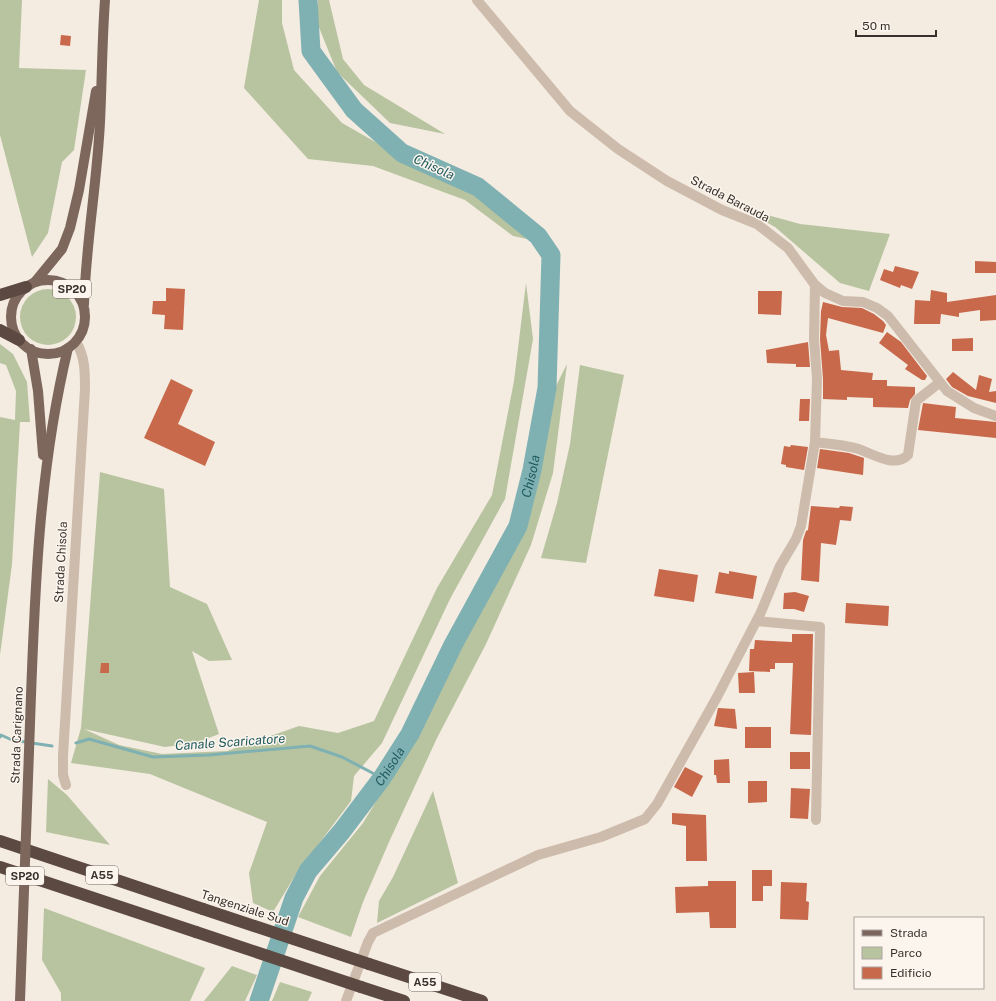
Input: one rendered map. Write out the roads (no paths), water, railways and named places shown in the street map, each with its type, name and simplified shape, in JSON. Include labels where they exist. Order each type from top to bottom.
[{"type":"highway","points":[[0,296],[31,285]]},
{"type":"highway","points":[[0,330],[19,340]]},
{"type":"highway","name":"Tangenziale Sud","points":[[3,841],[482,1001]]},
{"type":"highway","name":"A55","points":[[0,866],[404,1001]]},
{"type":"main road","name":"SP20","points":[[45,469],[57,393],[72,345],[82,333],[85,322],[85,263],[100,122],[101,66],[105,0]]},
{"type":"main road","name":"SP20","points":[[19,340],[13,330],[11,318],[13,306],[18,296],[31,285],[62,249],[70,228],[101,66]]},
{"type":"main road","name":"SP20","points":[[31,285],[46,280],[57,280],[67,284],[75,291],[84,304]]},
{"type":"main road","points":[[19,340],[31,349],[49,354],[72,345]]},
{"type":"main road","name":"SP20","points":[[31,349],[38,392],[45,469]]},
{"type":"main road","name":"Strada Carignano","points":[[20,1001],[33,655],[45,469]]},
{"type":"street","name":"Strada Barauda","points":[[477,0],[570,111],[618,149],[667,181],[722,210],[757,224],[788,248],[807,271],[815,285],[825,293],[843,300],[863,302],[877,308],[888,316],[939,383],[960,400],[996,416]]},
{"type":"street","points":[[346,1001],[368,942],[373,933],[538,854],[601,837],[645,819],[657,804],[717,697],[757,621],[780,566],[796,539],[801,526],[815,442],[817,379],[814,339],[815,285]]},
{"type":"street","name":"Strada Chisola","points":[[66,785],[63,775],[63,756],[85,389],[81,350],[72,345]]},
{"type":"street","points":[[815,442],[861,450],[872,456],[893,461],[901,460],[908,455],[916,401],[939,383]]},
{"type":"street","points":[[757,621],[820,627],[816,820]]},
{"type":"waterway","name":"Chisola","points":[[259,1001],[294,898],[308,871],[342,831],[382,778],[410,734],[453,645],[518,526],[532,470],[547,388],[551,255],[538,236],[478,187],[402,153],[354,110],[311,51],[308,0]]},
{"type":"waterway","name":"Canale Scaricatore","points":[[0,737],[1,735],[12,740],[52,746]]},
{"type":"waterway","name":"Canale Scaricatore","points":[[76,743],[89,739],[153,757],[209,755],[310,746],[342,757],[382,778]]}]
